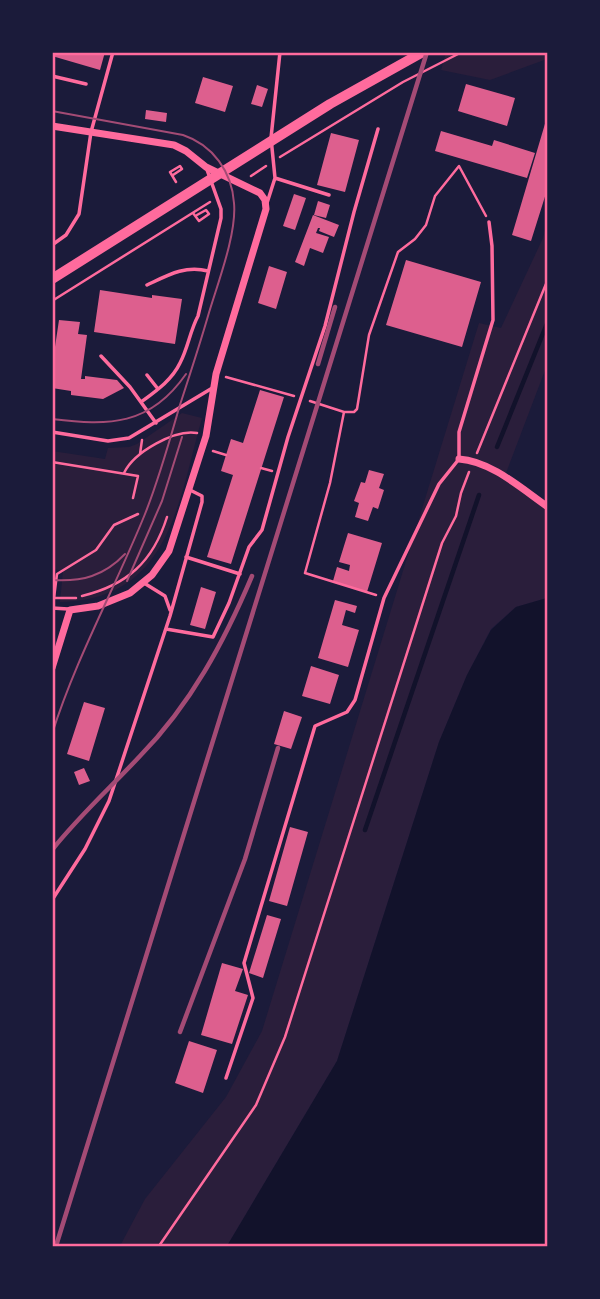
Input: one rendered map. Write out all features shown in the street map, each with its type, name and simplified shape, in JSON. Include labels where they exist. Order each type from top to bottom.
[{"type":"main road","points":[[52,279],[330,104],[423,52]]},
{"type":"street","points":[[52,126],[174,145],[186,150],[206,167],[260,193],[265,200],[266,209],[216,374],[206,436],[169,551],[144,583],[130,593],[108,603],[71,610],[53,664]]},
{"type":"street","points":[[459,459],[474,460],[548,507]]},
{"type":"lane","points":[[52,245],[66,235],[79,214],[91,132],[113,52]]},
{"type":"lane","points":[[266,209],[275,178],[271,138],[280,52]]},
{"type":"lane","points":[[52,76],[86,84]]},
{"type":"lane","points":[[166,629],[213,637],[249,547],[262,530],[288,437],[325,326],[354,212],[379,129]]},
{"type":"lane","points":[[142,402],[173,375],[198,316],[221,218],[221,209],[206,167]]},
{"type":"lane","points":[[275,178],[329,195]]},
{"type":"lane","points":[[226,1079],[253,998],[244,962],[315,726],[347,712],[355,700],[384,598],[439,484],[459,459],[459,432],[493,320],[489,222]]},
{"type":"lane","points":[[147,285],[177,271],[197,268],[208,271]]},
{"type":"lane","points":[[101,356],[130,387],[156,423]]},
{"type":"lane","points":[[147,375],[158,389]]},
{"type":"lane","points":[[52,432],[108,441],[129,438],[214,386]]},
{"type":"lane","points":[[52,900],[85,849],[109,801],[166,629],[202,499],[199,493],[190,489]]},
{"type":"lane","points":[[186,556],[240,574]]},
{"type":"lane","points":[[144,583],[165,596],[170,606],[170,616]]},
{"type":"lane","points":[[53,608],[71,610]]},
{"type":"path","points":[[251,176],[380,95],[462,52]]},
{"type":"path","points":[[176,182],[170,172],[180,166],[182,169],[173,175],[170,171],[179,165]]},
{"type":"path","points":[[216,374],[344,412],[354,412],[357,409],[369,335],[398,252],[415,239],[426,225],[435,196],[459,166],[489,222]]},
{"type":"path","points":[[52,301],[216,198]]},
{"type":"path","points":[[193,213],[199,221],[209,214],[206,210],[197,215],[200,219],[207,214]]},
{"type":"path","points":[[159,1247],[256,1105],[285,1037],[442,542],[456,516],[461,493],[548,279]]},
{"type":"path","points":[[344,412],[330,483],[305,573],[384,598]]},
{"type":"path","points":[[140,454],[144,431]]},
{"type":"path","points":[[124,473],[140,454],[183,432],[206,436]]},
{"type":"path","points":[[213,451],[226,455]]},
{"type":"path","points":[[52,462],[138,476],[133,498]]},
{"type":"path","points":[[53,608],[57,574],[96,550],[114,525],[138,514]]},
{"type":"path","points":[[54,598],[90,594],[122,580],[156,548],[167,517]]},
{"type":"shaded area","points":[[446,53],[547,53],[547,59],[490,80],[441,70]]},
{"type":"shaded area","points":[[547,222],[547,365],[506,473],[547,502],[547,598],[516,607],[491,629],[467,675],[439,742],[337,1061],[227,1246],[120,1246],[145,1199],[226,1097],[262,1031],[479,323],[501,328],[543,238]]},
{"type":"shaded area","points":[[182,413],[202,418],[176,513],[163,541],[147,565],[125,584],[97,597],[60,602],[63,571],[53,569],[52,451],[105,459],[108,448],[137,444]]},
{"type":"shaded area","points":[[547,598],[547,1246],[227,1246],[337,1061],[439,742],[467,675],[491,630],[516,607]]},
{"type":"building","points":[[52,52],[105,52],[100,70],[52,56]]},
{"type":"building","points":[[203,77],[233,86],[225,112],[195,103]]},
{"type":"building","points":[[466,84],[515,98],[507,126],[458,111]]},
{"type":"building","points":[[257,85],[268,89],[262,107],[251,104]]},
{"type":"building","points":[[146,110],[167,113],[166,122],[145,119]]},
{"type":"building","points":[[547,117],[548,187],[531,241],[512,235]]},
{"type":"building","points":[[441,131],[492,146],[494,140],[535,153],[527,178],[435,151]]},
{"type":"building","points":[[331,133],[359,140],[345,192],[317,185]]},
{"type":"building","points":[[294,194],[306,198],[295,230],[283,226]]},
{"type":"building","points":[[318,201],[330,205],[326,218],[314,215]]},
{"type":"building","points":[[313,215],[339,225],[334,237],[319,231],[318,228],[316,233],[329,237],[323,253],[310,248],[304,266],[295,262]]},
{"type":"building","points":[[406,260],[481,282],[462,347],[386,325]]},
{"type":"building","points":[[269,266],[287,272],[276,309],[258,303]]},
{"type":"building","points":[[100,290],[152,298],[152,295],[182,299],[175,344],[94,332]]},
{"type":"building","points":[[59,320],[80,322],[78,334],[87,335],[81,379],[85,379],[85,376],[117,380],[124,388],[103,399],[71,395],[71,391],[52,388],[52,367]]},
{"type":"building","points":[[260,390],[284,397],[231,564],[207,557],[233,475],[221,471],[231,439],[243,443]]},
{"type":"building","points":[[369,470],[384,474],[379,488],[384,490],[378,509],[373,507],[368,521],[355,517],[359,503],[354,501]]},
{"type":"building","points":[[348,533],[382,543],[367,592],[333,581],[337,567],[349,571],[350,565],[339,562]]},
{"type":"building","points":[[201,587],[216,592],[205,629],[190,625]]},
{"type":"building","points":[[335,600],[357,606],[355,613],[346,610],[342,625],[359,630],[348,667],[318,658]]},
{"type":"building","points":[[311,666],[339,675],[330,704],[302,696]]},
{"type":"building","points":[[84,702],[105,708],[89,761],[67,754]]},
{"type":"building","points":[[284,711],[302,717],[291,749],[274,744]]},
{"type":"building","points":[[84,768],[90,781],[79,785],[74,772]]},
{"type":"building","points":[[290,827],[308,832],[287,906],[269,901]]},
{"type":"building","points":[[267,915],[281,919],[263,978],[249,973]]},
{"type":"building","points":[[222,963],[243,969],[235,991],[248,995],[232,1044],[201,1035]]},
{"type":"building","points":[[189,1041],[217,1050],[203,1093],[175,1083]]},
{"type":"waterway","points":[[497,447],[548,321]]},
{"type":"waterway","points":[[365,830],[479,495]]},
{"type":"tram line","points":[[52,111],[183,135],[194,140],[212,153],[225,170],[234,203],[226,260],[155,488],[72,678],[52,734]]},
{"type":"tram line","points":[[52,419],[92,422],[127,419],[158,404],[186,374]]},
{"type":"tram line","points":[[127,581],[162,501],[182,437]]},
{"type":"tram line","points":[[52,580],[92,576],[109,568],[125,554]]},
{"type":"railway","points":[[56,1246],[427,52]]},
{"type":"railway","points":[[318,364],[335,307]]},
{"type":"railway","points":[[52,850],[175,715],[218,648],[252,576]]},
{"type":"railway","points":[[180,1032],[245,859],[278,748]]}]
